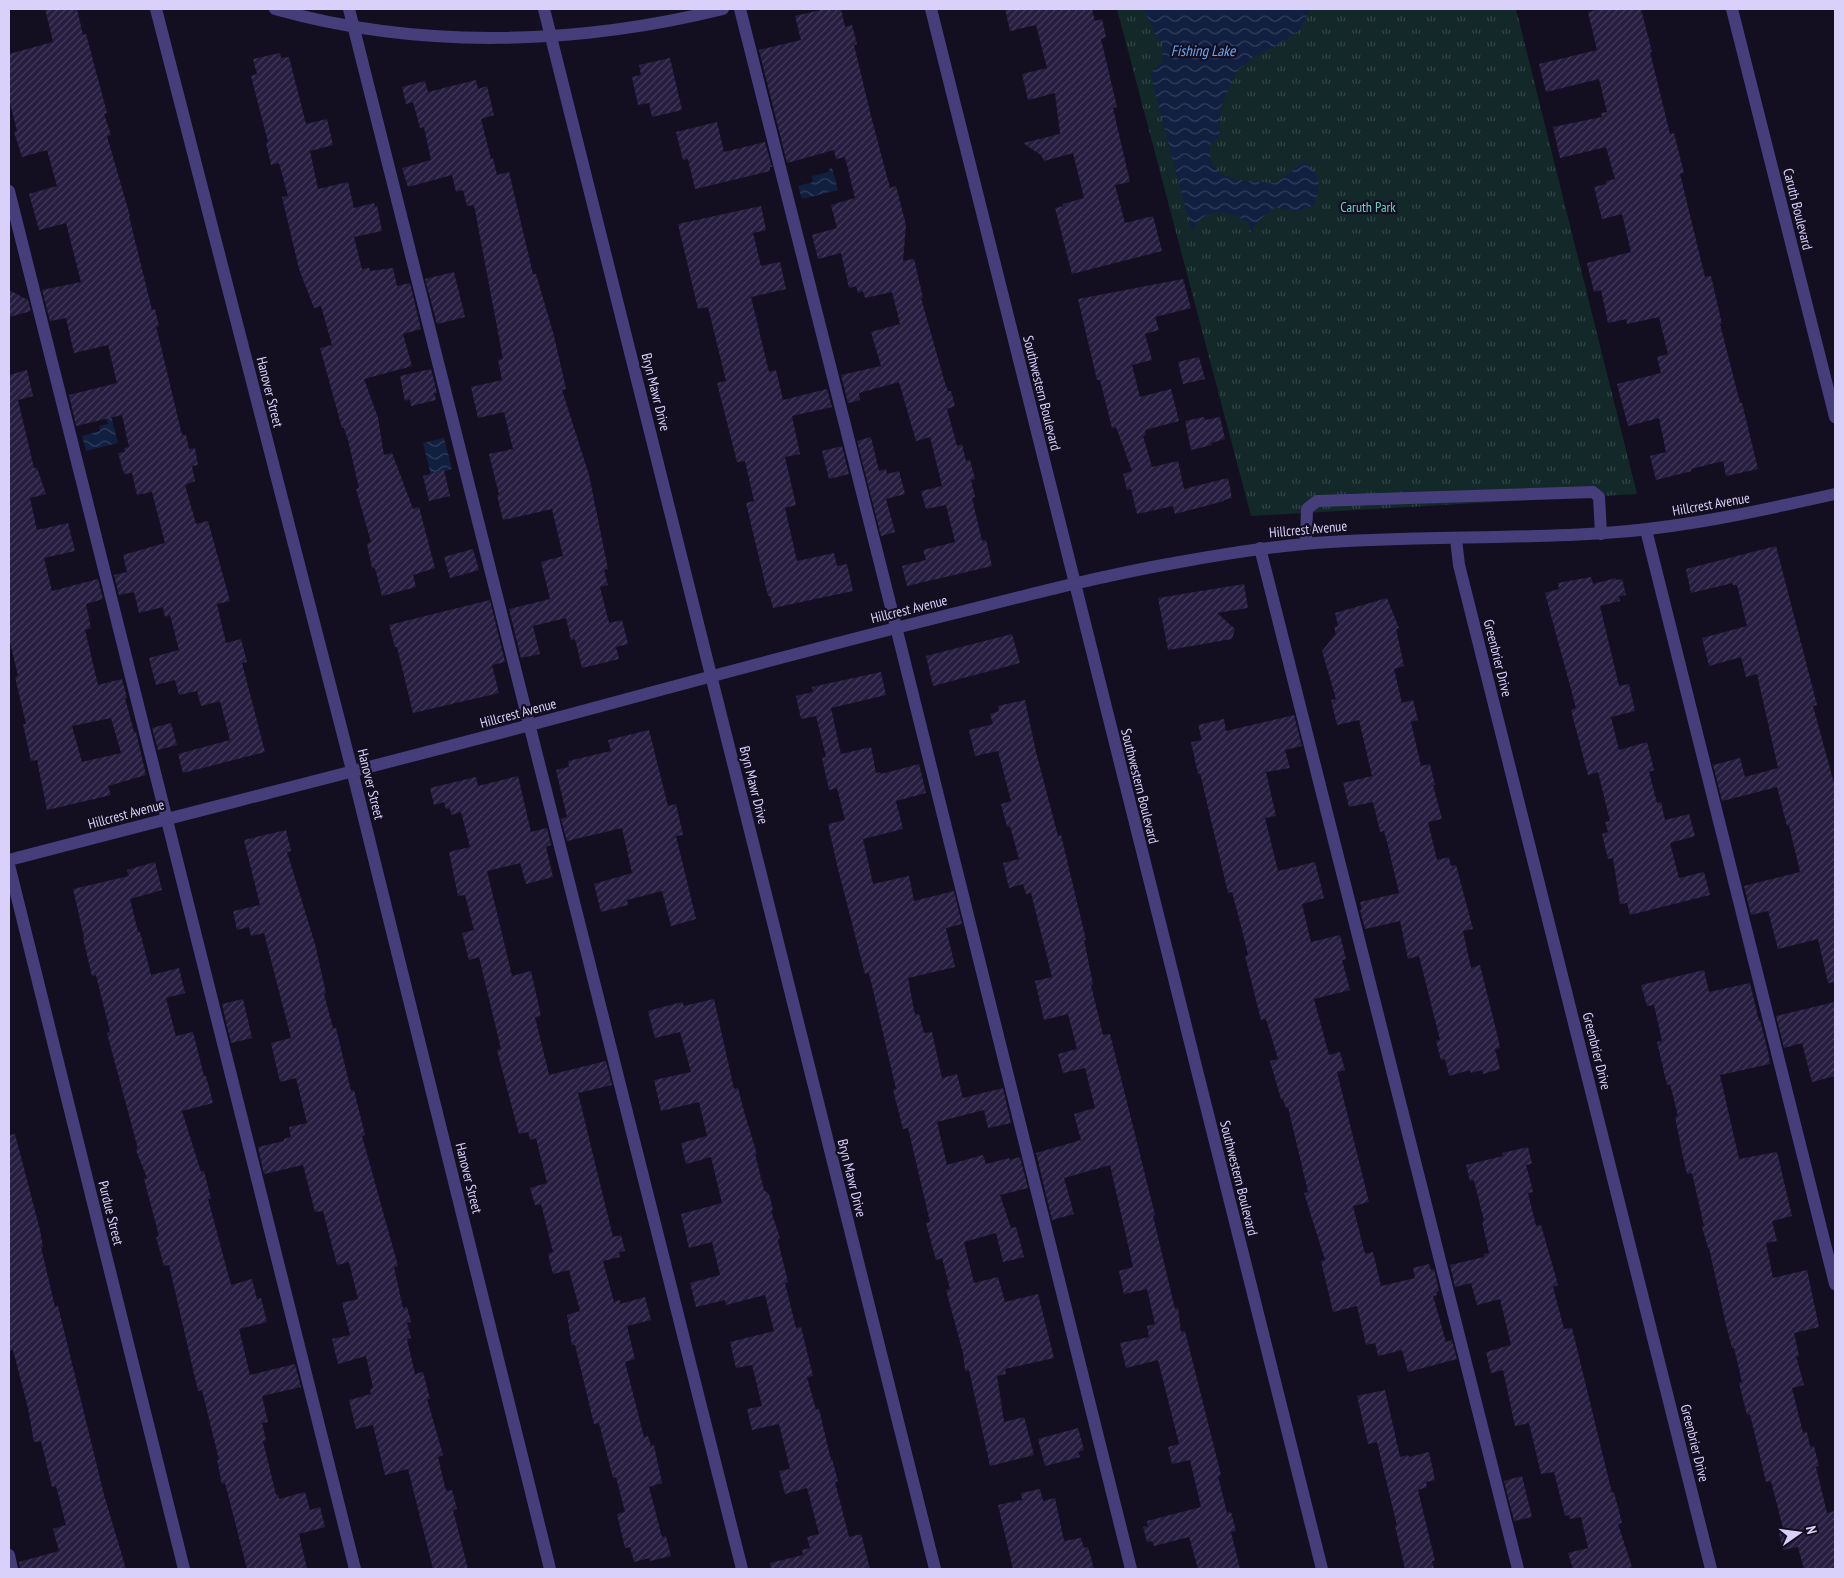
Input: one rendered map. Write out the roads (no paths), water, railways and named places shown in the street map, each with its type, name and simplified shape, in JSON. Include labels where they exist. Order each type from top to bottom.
[{"type":"street","name":"Hanover Street","points":[[156,9],[352,770],[550,1569]]},
{"type":"street","points":[[276,9],[354,26],[417,35],[489,38],[550,36],[619,29],[687,18],[723,9]]},
{"type":"street","points":[[349,9],[742,1569]]},
{"type":"street","name":"Bryn Mawr Drive","points":[[544,9],[935,1569]]},
{"type":"street","points":[[740,9],[1131,1569]]},
{"type":"street","name":"Southwestern Boulevard","points":[[931,9],[1322,1569]]},
{"type":"street","name":"Caruth Boulevard","points":[[1732,9],[1835,418]]},
{"type":"street","points":[[9,191],[355,1569]]},
{"type":"street","points":[[1306,543],[1307,509],[1317,501],[1327,500],[1593,492],[1599,497],[1601,534]]},
{"type":"street","name":"Hillcrest Avenue","points":[[9,860],[529,725],[896,627],[1074,584],[1167,564],[1260,548],[1306,543],[1601,534],[1646,530],[1776,508],[1835,494]]},
{"type":"street","points":[[1646,530],[1835,1284]]},
{"type":"street","name":"Greenbrier Drive","points":[[1456,539],[1459,564],[1711,1569]]},
{"type":"street","points":[[1260,548],[1518,1569]]},
{"type":"street","name":"Purdue Street","points":[[9,865],[184,1569]]},
{"type":"street","points":[[9,1555],[12,1569]]},
{"type":"water","name":"Fishing Lake","points":[[1144,9],[1310,9],[1300,30],[1276,46],[1256,55],[1237,71],[1221,107],[1219,137],[1210,145],[1210,151],[1211,161],[1215,168],[1230,178],[1239,180],[1276,183],[1304,162],[1317,176],[1319,186],[1314,205],[1297,212],[1275,207],[1259,220],[1249,234],[1249,223],[1225,213],[1207,215],[1201,219],[1192,232],[1150,73],[1163,62],[1162,43],[1156,36]]},
{"type":"water","points":[[832,168],[838,190],[802,199],[798,186],[813,182],[812,176],[829,172],[829,169]]},
{"type":"water","points":[[111,416],[118,443],[86,451],[82,436],[100,431],[99,426],[108,424],[106,417]]},
{"type":"water","points":[[444,438],[452,469],[431,475],[423,443]]},
{"type":"park label","name":"Caruth Park","points":[[1368,207]]}]
